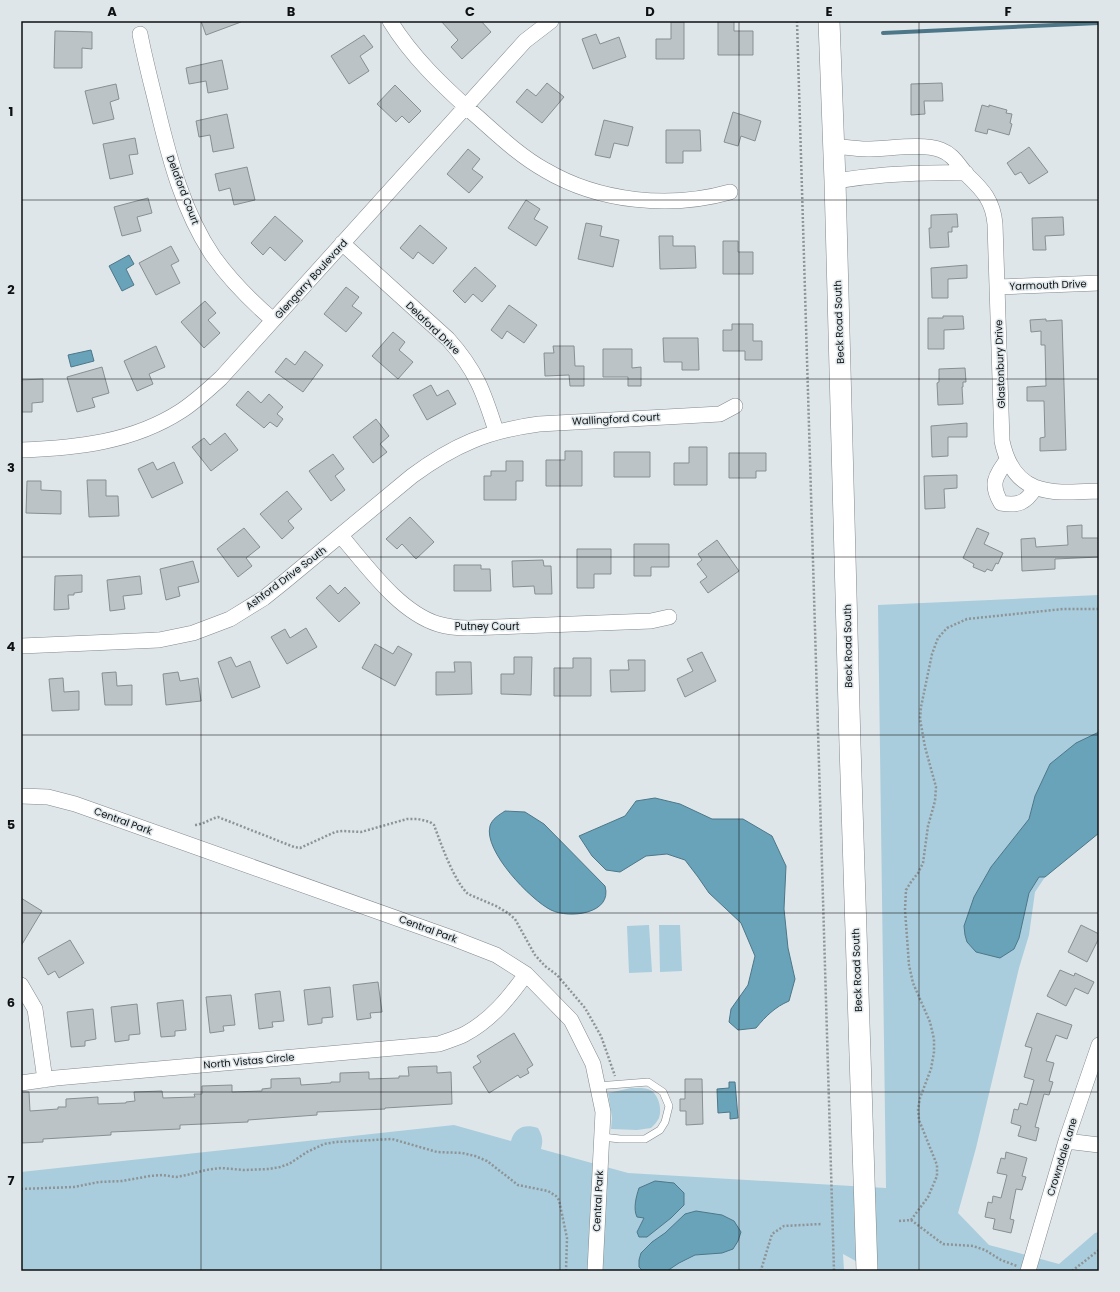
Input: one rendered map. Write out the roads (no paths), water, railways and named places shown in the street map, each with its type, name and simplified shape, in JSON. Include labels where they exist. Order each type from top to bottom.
[{"type":"main road","name":"Beck Road South","points":[[829,21],[867,1271]]},
{"type":"street","points":[[390,21],[416,58],[438,81],[504,140],[545,170],[571,183],[599,193],[624,198],[656,201],[710,198],[730,192]]},
{"type":"street","name":"Glengarry Boulevard","points":[[21,450],[59,449],[91,445],[124,437],[166,420],[200,398],[221,378],[525,41],[551,21]]},
{"type":"street","name":"Delaford Court","points":[[140,34],[170,157],[196,227],[212,254],[227,275],[249,299],[273,320]]},
{"type":"street","name":"Glastonbury Drive","points":[[833,146],[865,149],[924,147],[940,150],[956,160],[966,173],[980,186],[990,202],[995,217],[1002,442],[1008,460],[1018,476],[1035,488],[1062,493],[1099,491]]},
{"type":"street","points":[[835,181],[866,176],[966,173]]},
{"type":"street","name":"Delaford Drive","points":[[342,243],[448,339],[460,352],[480,385],[496,431]]},
{"type":"street","name":"Yarmouth Drive","points":[[997,287],[1099,283]]},
{"type":"street","name":"Wallingford Court","points":[[496,431],[539,424],[720,414],[735,406]]},
{"type":"street","name":"Ashford Drive South","points":[[21,646],[159,640],[209,628],[230,619],[264,598],[342,536],[412,476],[432,462],[464,444],[496,431]]},
{"type":"street","points":[[1008,460],[997,474],[995,483],[995,493],[1001,503],[1012,505],[1024,502],[1031,496],[1035,488]]},
{"type":"street","name":"Putney Court","points":[[342,536],[400,602],[416,614],[438,624],[468,628],[651,621],[668,617]]},
{"type":"street","name":"Central Park","points":[[21,796],[48,798],[82,806],[455,939],[496,955],[526,974],[571,1020],[593,1064],[603,1112],[595,1271]]},
{"type":"street","name":"North Vistas Circle","points":[[21,1082],[439,1044],[464,1034],[488,1018],[509,998],[526,974]]},
{"type":"street","points":[[21,985],[35,1009],[45,1080]]},
{"type":"street","name":"Crowndale Lane","points":[[1028,1270],[1066,1141],[1099,1045]]},
{"type":"street","points":[[1066,1141],[1099,1145]]},
{"type":"lane","points":[[648,1082],[650,1073]]},
{"type":"lane","points":[[598,1086],[648,1082],[663,1092],[669,1106],[665,1122],[660,1130],[645,1139],[602,1137]]},
{"type":"waterway","points":[[883,33],[1099,23]]}]
